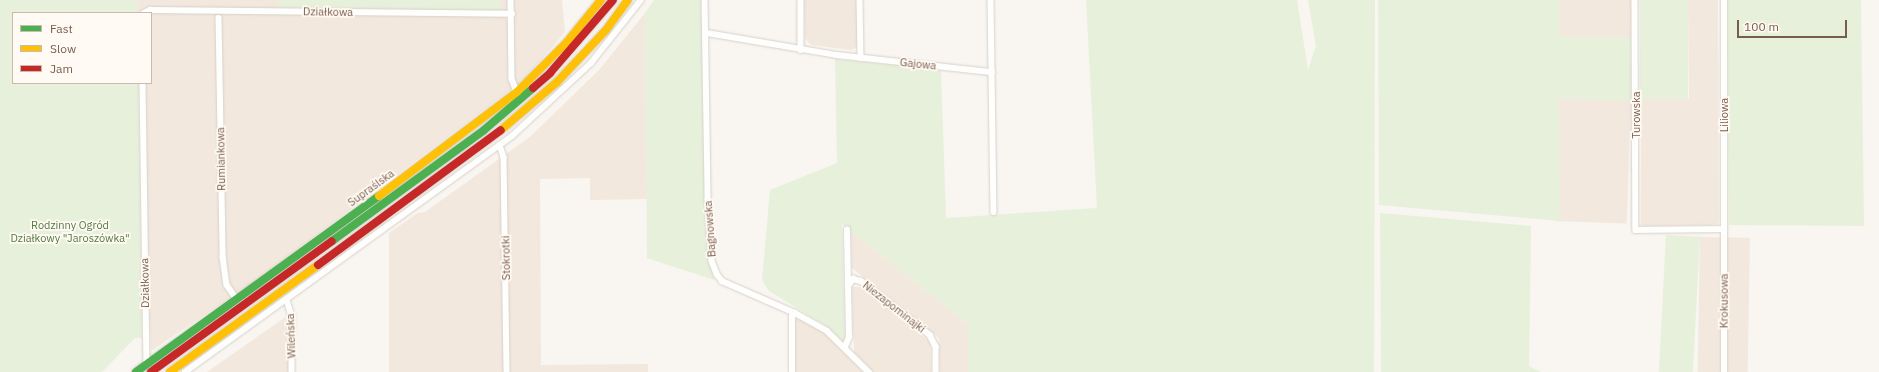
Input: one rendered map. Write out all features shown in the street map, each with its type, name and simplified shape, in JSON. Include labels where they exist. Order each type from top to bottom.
[{"type":"main road","name":"Supraślska","points":[[136,372],[236,298],[438,153],[517,92],[567,42],[601,0]]},
{"type":"main road","points":[[151,372],[484,130],[550,73],[613,0]]},
{"type":"main road","points":[[170,372],[491,139],[557,82],[606,30],[628,0]]},
{"type":"street","points":[[511,0],[512,79],[517,92]]},
{"type":"street","points":[[185,372],[287,300],[333,263],[500,146],[567,87],[641,0]]},
{"type":"street","name":"Bagnowska","points":[[705,0],[707,33],[708,199],[712,261],[722,281],[795,313],[827,330],[869,372]]},
{"type":"street","points":[[801,0],[802,50]]},
{"type":"street","points":[[860,0],[861,58]]},
{"type":"street","points":[[991,0],[994,212]]},
{"type":"street","name":"Turowska","points":[[1635,0],[1636,230],[1724,229]]},
{"type":"street","name":"Liliowa","points":[[1724,0],[1724,229]]},
{"type":"street","name":"Działkowa","points":[[146,12],[150,10],[512,14]]},
{"type":"street","name":"Rumiankowa","points":[[219,18],[223,257],[227,285],[236,298]]},
{"type":"street","name":"Gajowa","points":[[707,33],[802,50],[992,72]]},
{"type":"street","name":"Działkowa","points":[[143,84],[147,363]]},
{"type":"street","name":"Stokrotki","points":[[500,146],[504,157],[507,372]]},
{"type":"street","name":"Krokusowa","points":[[1724,229],[1724,372]]},
{"type":"street","name":"Niezapominajki","points":[[844,347],[849,337],[847,230]]},
{"type":"street","name":"Niezapominajki","points":[[848,286],[853,279],[861,281],[930,336],[936,347],[936,372]]},
{"type":"street","name":"Wileńska","points":[[287,300],[292,316],[292,372]]},
{"type":"street","points":[[792,372],[792,317],[795,313]]},
{"type":"shaded area","points":[[137,0],[278,0],[278,7],[500,13],[500,0],[562,0],[565,32],[524,80],[249,285],[151,351],[139,84],[152,84],[152,12],[137,12]]},
{"type":"shaded area","points":[[804,0],[857,0],[858,45],[852,50],[811,45],[805,38]]},
{"type":"shaded area","points":[[1559,0],[1631,0],[1631,37],[1559,37]]},
{"type":"shaded area","points":[[1688,0],[1718,0],[1719,222],[1717,225],[1641,226],[1641,99],[1689,99]]},
{"type":"shaded area","points":[[645,13],[647,199],[590,200],[590,178],[540,179],[541,365],[648,364],[648,372],[389,372],[389,233],[418,213],[425,212],[531,136],[600,69]]},
{"type":"shaded area","points":[[1559,98],[1631,101],[1627,223],[1555,221]]},
{"type":"shaded area","points":[[851,231],[968,324],[968,372],[940,372],[939,338],[852,268]]},
{"type":"shaded area","points":[[1700,237],[1750,238],[1748,372],[1698,372]]},
{"type":"shaded area","points":[[852,287],[861,287],[930,342],[931,372],[873,372],[854,353]]},
{"type":"shaded area","points":[[789,313],[824,332],[863,372],[789,372]]},
{"type":"shaded area","points":[[287,316],[289,372],[207,372]]},
{"type":"green space","name":"Rodzinny Ogród Działkowy \"Jaroszówka\"","points":[[0,0],[137,0],[137,12],[12,12],[12,84],[139,84],[142,338],[135,338],[102,372],[0,372]]},
{"type":"green space","points":[[278,0],[500,0],[500,13],[278,7]]},
{"type":"green space","points":[[654,0],[702,0],[714,280],[647,258],[645,13]]},
{"type":"green space","points":[[1086,0],[1297,0],[1308,70],[1316,46],[1308,0],[1375,0],[1374,372],[968,372],[968,324],[842,224],[845,344],[828,327],[769,291],[762,280],[770,190],[837,163],[835,59],[941,70],[946,218],[1097,208]]},
{"type":"green space","points":[[1378,0],[1559,0],[1559,37],[1631,37],[1631,101],[1559,98],[1560,221],[1379,205]]},
{"type":"green space","points":[[1640,0],[1688,0],[1688,99],[1640,99]]},
{"type":"green space","points":[[1727,0],[1861,0],[1864,226],[1729,225]]},
{"type":"green space","points":[[1380,213],[1531,226],[1529,366],[1541,372],[1381,372]]},
{"type":"green space","points":[[1666,235],[1700,237],[1693,372],[1659,372]]},
{"type":"traffic: fast","points":[[332,241],[484,130],[533,88]]},
{"type":"traffic: fast","points":[[136,372],[379,196]]},
{"type":"traffic: slow","points":[[379,196],[517,92],[567,42],[601,0]]},
{"type":"traffic: slow","points":[[501,130],[557,82],[606,30],[628,0]]},
{"type":"traffic: slow","points":[[170,372],[318,265]]},
{"type":"traffic: jam","points":[[533,88],[550,73],[613,0]]},
{"type":"traffic: jam","points":[[318,265],[501,130]]},
{"type":"traffic: jam","points":[[151,372],[332,241]]}]
